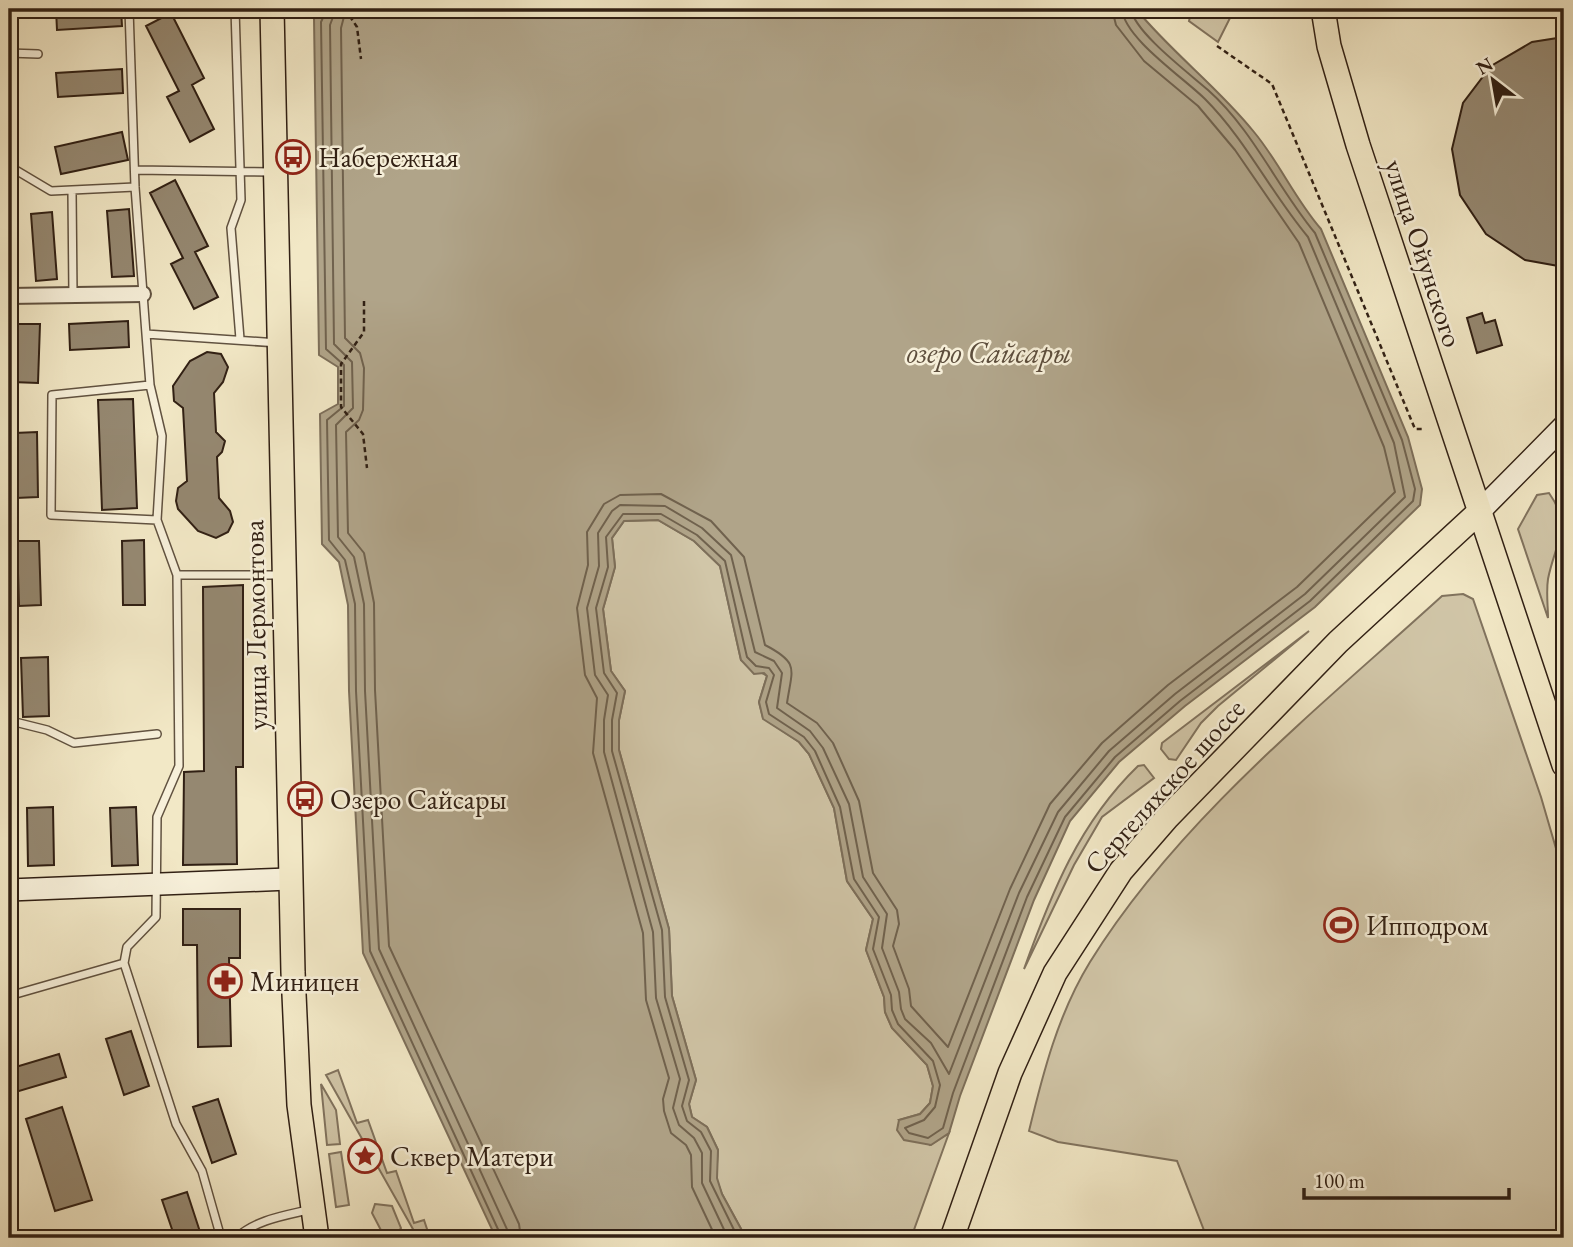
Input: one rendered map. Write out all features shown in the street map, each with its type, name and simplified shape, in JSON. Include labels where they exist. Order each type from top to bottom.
[{"type":"main road","name":"улица Лермонтова","points":[[272,9],[289,879],[299,1105],[317,1238]]},
{"type":"main road","name":"улица Ойунского","points":[[1323,9],[1329,46],[1362,158],[1564,765]]},
{"type":"main road","points":[[1479,512],[1564,426]]},
{"type":"main road","name":"Сергеляхское шоссе","points":[[951,1238],[1010,1073],[1055,973],[1121,871],[1167,818],[1338,642],[1479,512]]},
{"type":"main road","points":[[9,890],[289,879]]},
{"type":"street","points":[[9,296],[143,294]]},
{"type":"lane","points":[[129,9],[135,187],[150,386],[162,436],[157,520],[177,575],[179,766],[157,817],[156,917],[127,947],[124,963],[176,1124],[202,1171],[221,1238]]},
{"type":"lane","points":[[235,9],[241,200],[231,228],[240,339]]},
{"type":"lane","points":[[9,53],[38,54]]},
{"type":"lane","points":[[9,166],[51,191],[135,187]]},
{"type":"lane","points":[[135,170],[276,172]]},
{"type":"lane","points":[[72,192],[74,295]]},
{"type":"lane","points":[[146,334],[279,343]]},
{"type":"lane","points":[[150,386],[51,396],[51,515],[157,520]]},
{"type":"lane","points":[[177,575],[284,575]]},
{"type":"lane","points":[[9,713],[15,722],[47,730],[74,743],[158,734]]},
{"type":"lane","points":[[9,996],[124,963]]},
{"type":"lane","points":[[236,1238],[247,1228],[264,1221],[312,1209]]},
{"type":"path","points":[[345,9],[357,27],[361,59]]},
{"type":"path","points":[[1217,46],[1272,84],[1415,429],[1423,429]]},
{"type":"path","points":[[363,302],[364,332],[341,364],[341,407],[363,434],[368,468]]},
{"type":"shaded area","points":[[1192,9],[1230,9],[1233,12],[1218,42],[1189,21]]},
{"type":"shaded area","points":[[1549,493],[1560,515],[1561,525],[1548,579],[1548,618],[1518,529],[1537,495]]},
{"type":"shaded area","points":[[658,520],[694,541],[720,566],[741,660],[767,676],[759,702],[763,718],[799,742],[809,754],[834,808],[847,881],[873,919],[866,950],[884,997],[885,1012],[892,1028],[927,1065],[933,1086],[930,1103],[920,1114],[899,1120],[930,1145],[949,1133],[911,1238],[746,1238],[716,1178],[718,1150],[707,1127],[692,1117],[689,1104],[696,1080],[672,996],[669,929],[619,750],[619,720],[625,691],[611,671],[603,609],[615,567],[612,538],[624,521]]},
{"type":"shaded area","name":"Ипподром","points":[[1463,594],[1473,599],[1541,797],[1564,876],[1564,1238],[1207,1238],[1177,1161],[1058,1142],[1029,1131],[1060,1023],[1090,962],[1125,910],[1208,813],[1300,724],[1442,596]]},
{"type":"shaded area","points":[[1309,631],[1218,706],[1201,723],[1176,760],[1169,759],[1161,749],[1162,743]]},
{"type":"shaded area","points":[[1144,765],[1154,778],[1102,817],[1074,865],[1024,969],[1056,887],[1083,836],[1117,788],[1138,766]]},
{"type":"shaded area","points":[[338,1070],[357,1123],[368,1120],[387,1173],[396,1171],[414,1223],[424,1220],[430,1238],[418,1238],[326,1075]]},
{"type":"shaded area","points":[[321,1084],[336,1110],[340,1144],[327,1145]]},
{"type":"shaded area","points":[[341,1152],[349,1205],[336,1207],[329,1154]]},
{"type":"shaded area","points":[[375,1204],[392,1206],[401,1228],[394,1238],[384,1236],[372,1213]]},
{"type":"water","name":"озеро Сайсары","points":[[322,9],[1136,9],[1254,132],[1321,229],[1408,437],[1422,489],[1420,505],[1315,607],[1185,706],[1119,762],[1070,821],[1034,900],[960,1096],[949,1133],[931,1145],[904,1140],[897,1130],[899,1120],[920,1114],[930,1103],[933,1086],[927,1065],[892,1028],[885,1012],[884,997],[866,950],[873,919],[847,881],[834,808],[809,754],[799,742],[763,719],[759,702],[767,676],[764,673],[754,674],[741,660],[720,566],[694,541],[658,520],[624,521],[612,538],[615,567],[603,609],[611,671],[625,691],[619,720],[619,750],[669,929],[672,996],[696,1080],[689,1104],[692,1117],[707,1127],[718,1150],[717,1178],[722,1194],[746,1238],[496,1238],[363,953],[349,691],[348,605],[339,562],[322,544],[320,414],[338,404],[338,367],[319,355],[314,18]]},
{"type":"building","points":[[56,9],[121,9],[122,26],[57,30]]},
{"type":"building","points":[[171,13],[204,78],[192,85],[214,129],[190,142],[167,97],[179,91],[146,26]]},
{"type":"building","points":[[1564,37],[1564,267],[1525,260],[1486,234],[1460,195],[1452,149],[1463,103],[1491,66],[1532,42]]},
{"type":"building","points":[[122,69],[123,93],[58,97],[56,73]]},
{"type":"building","points":[[122,132],[128,160],[61,174],[55,147]]},
{"type":"building","points":[[175,180],[208,246],[195,252],[218,297],[194,309],[171,264],[183,258],[150,193]]},
{"type":"building","points":[[129,209],[134,276],[112,277],[107,211]]},
{"type":"building","points":[[52,212],[57,279],[36,281],[31,214]]},
{"type":"building","points":[[1482,313],[1485,323],[1495,320],[1502,345],[1477,353],[1467,318]]},
{"type":"building","points":[[128,321],[129,347],[70,350],[69,324]]},
{"type":"building","points":[[14,324],[40,324],[38,383],[12,382]]},
{"type":"building","points":[[207,352],[221,354],[228,367],[223,382],[214,393],[216,432],[225,441],[222,452],[217,457],[219,498],[230,511],[233,522],[228,532],[216,538],[198,531],[178,509],[176,501],[178,488],[187,481],[183,408],[174,401],[173,386],[190,361]]},
{"type":"building","points":[[133,399],[137,508],[102,510],[98,400]]},
{"type":"building","points":[[37,432],[38,497],[16,498],[15,433]]},
{"type":"building","points":[[144,540],[145,605],[123,605],[122,541]]},
{"type":"building","points":[[17,541],[39,541],[41,605],[19,606]]},
{"type":"building","points":[[243,585],[243,767],[236,767],[237,864],[183,865],[184,772],[204,771],[203,587]]},
{"type":"building","points":[[48,657],[49,716],[23,717],[21,658]]},
{"type":"building","points":[[53,807],[54,865],[28,866],[27,808]]},
{"type":"building","points":[[136,807],[138,865],[112,866],[110,808]]},
{"type":"building","points":[[183,909],[240,909],[240,958],[229,958],[231,1046],[198,1047],[197,945],[183,945]]},
{"type":"building","points":[[131,1031],[149,1086],[124,1095],[106,1039]]},
{"type":"building","points":[[59,1054],[66,1077],[9,1094],[9,1069]]},
{"type":"building","points":[[218,1099],[236,1154],[212,1163],[193,1107]]},
{"type":"building","points":[[62,1107],[92,1200],[55,1211],[26,1119]]},
{"type":"building","points":[[187,1192],[202,1238],[175,1238],[162,1200]]},
{"type":"place","name":"Набережная","points":[[293,157]]},
{"type":"place","name":"Озеро Сайсары","points":[[305,799]]},
{"type":"place","name":"Ипподром","points":[[1341,925]]},
{"type":"place","name":"Миницен","points":[[225,981]]},
{"type":"place","name":"Сквер Матери","points":[[365,1156]]}]
